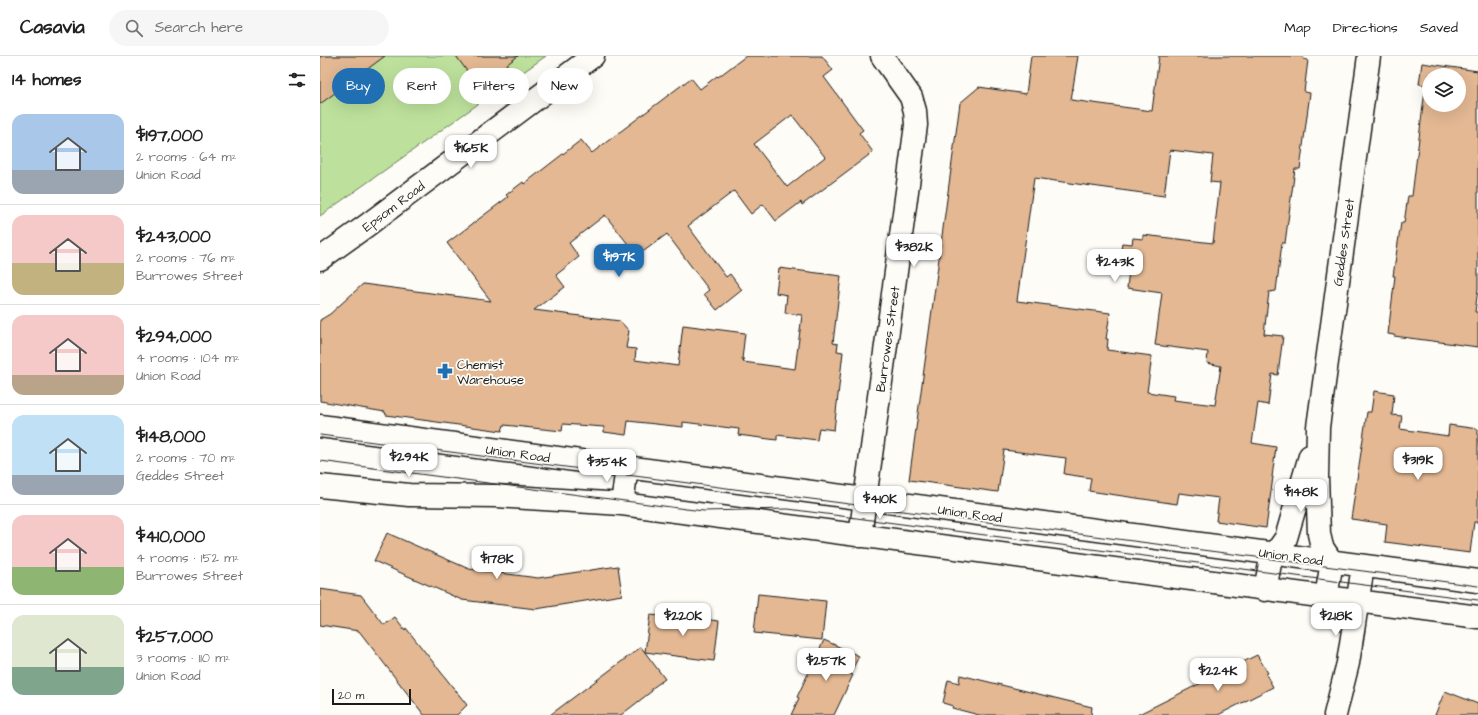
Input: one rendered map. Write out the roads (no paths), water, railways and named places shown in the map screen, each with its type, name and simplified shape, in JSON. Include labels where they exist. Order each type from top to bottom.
[{"type":"street","name":"Epsom Road","points":[[322,259],[593,56]]},
{"type":"street","name":"Burrowes Street","points":[[860,536],[916,125],[915,111],[911,97],[882,56]]},
{"type":"street","name":"Geddes Street","points":[[1272,553],[1279,548],[1288,533],[1318,428],[1369,56]]},
{"type":"street","name":"Union Road","points":[[320,426],[1478,581]]},
{"type":"street","name":"Geddes Street","points":[[1318,428],[1319,534],[1322,547],[1332,562]]},
{"type":"street","points":[[622,504],[627,467]]},
{"type":"street","points":[[320,486],[409,495],[497,496],[622,504],[1478,617]]},
{"type":"street","points":[[1265,590],[1272,553]]},
{"type":"street","points":[[1326,597],[1332,562]]},
{"type":"street","points":[[1335,715],[1348,663],[1364,566]]},
{"type":"tram line","points":[[320,435],[1478,586]]},
{"type":"tram line","points":[[320,461],[704,511],[788,509],[1478,600]]},
{"type":"place","name":"Chemist Warehouse","points":[[445,371]]}]
